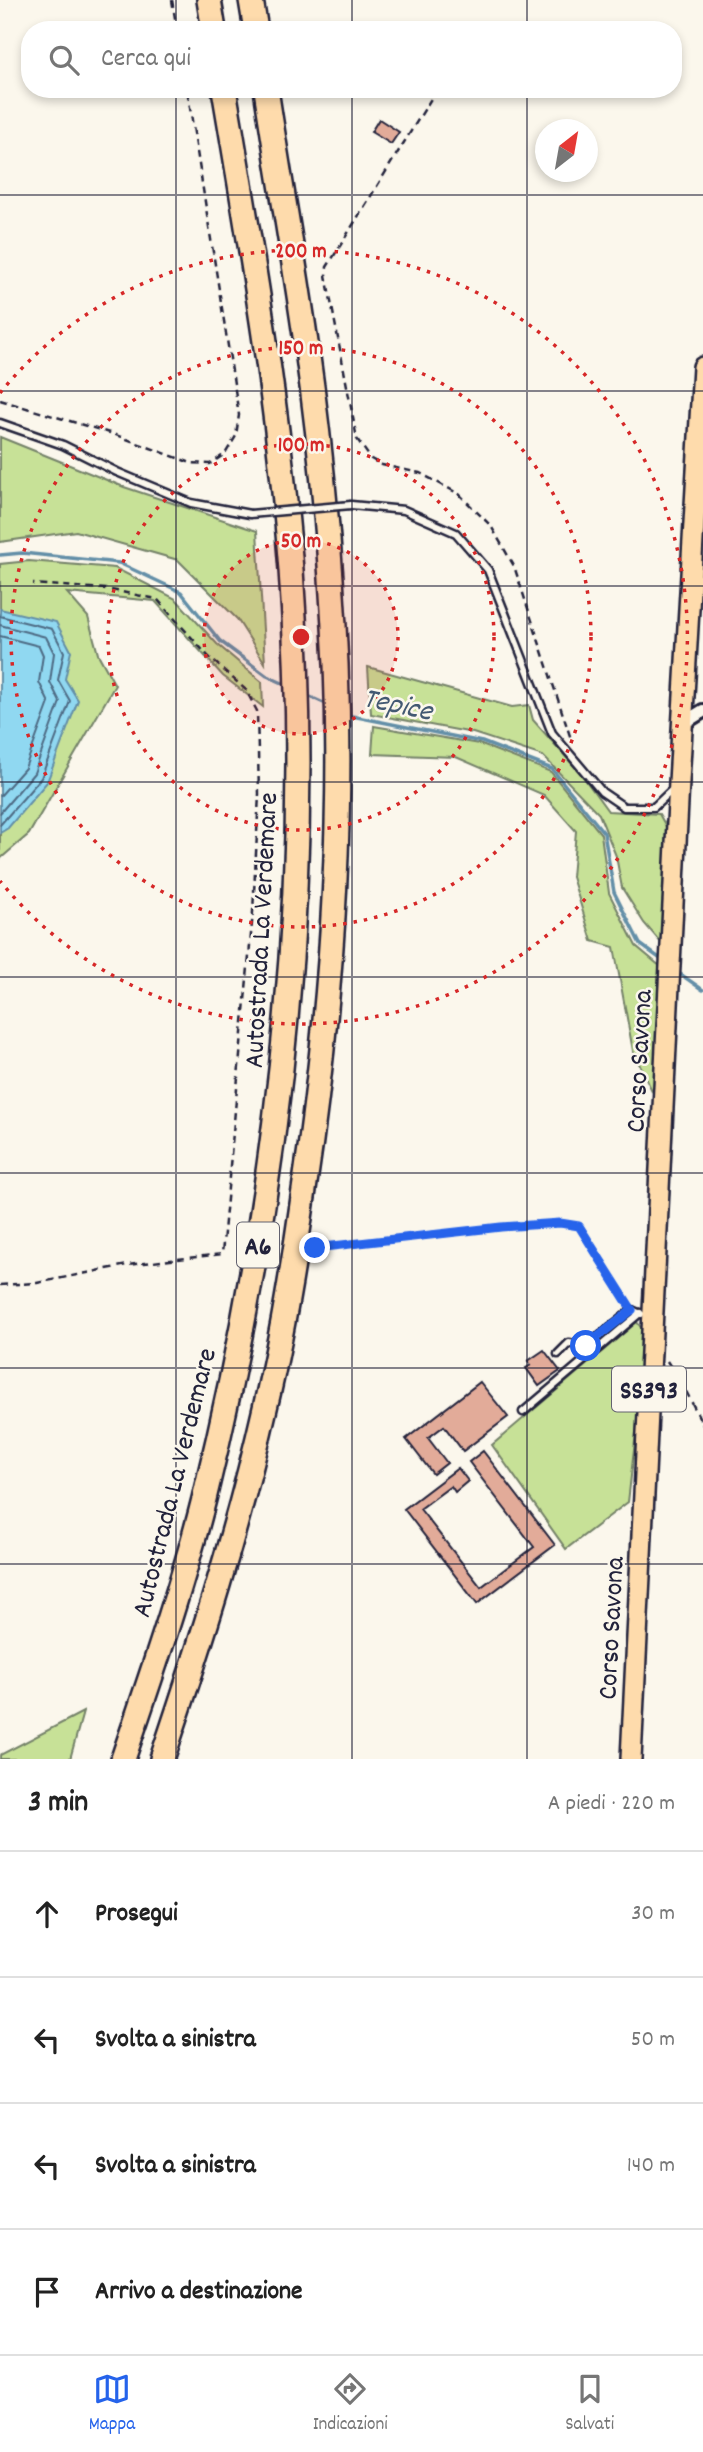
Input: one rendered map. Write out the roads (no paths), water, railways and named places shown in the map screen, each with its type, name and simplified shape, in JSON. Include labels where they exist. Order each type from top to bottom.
[{"type":"highway","points":[[209,0],[212,21]]},
{"type":"highway","points":[[251,0],[254,21]]},
{"type":"highway","name":"Autostrada La Verdemare","points":[[123,1759],[203,1503],[232,1376],[258,1240],[274,1135],[290,970],[296,863],[296,714],[291,573],[283,475],[268,355],[225,98]]},
{"type":"highway","name":"A6","points":[[163,1759],[238,1520],[266,1405],[284,1316],[313,1134],[323,1046],[336,837],[336,666],[322,480],[308,351],[266,98]]},
{"type":"main road","name":"Corso Savona","points":[[631,1759],[651,1346],[646,1316],[668,1020],[703,367]]},
{"type":"street","points":[[682,724],[703,711]]},
{"type":"lane","points":[[0,423],[63,445],[117,472],[191,503],[250,514],[351,505],[404,510],[456,533],[488,570],[552,733],[602,792],[624,807],[654,807],[679,782]]},
{"type":"lane","points":[[523,1412],[646,1316],[632,1310],[586,1346],[569,1343],[558,1354]]},
{"type":"water","points":[[0,609],[56,622],[71,651],[65,679],[78,700],[47,782],[8,828],[0,833]]},
{"type":"waterway","name":"Tepice","points":[[0,555],[22,553],[119,563],[181,592],[220,641],[267,676],[287,685]]},
{"type":"waterway","name":"Tepice","points":[[306,695],[328,705]]},
{"type":"waterway","name":"Tepice","points":[[347,715],[482,742],[552,769],[604,833],[614,892],[640,944],[662,960]]},
{"type":"waterway","name":"Tepice","points":[[676,971],[703,990]]}]
